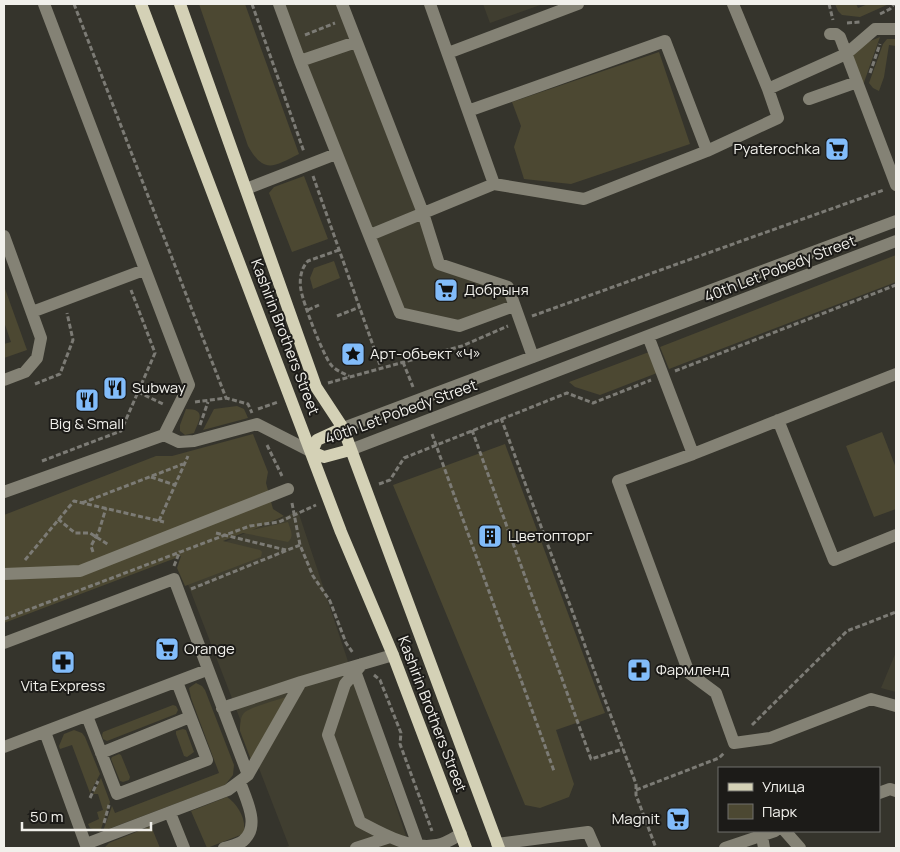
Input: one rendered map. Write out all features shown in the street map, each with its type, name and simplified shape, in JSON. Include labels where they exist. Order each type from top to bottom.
[{"type":"main road","name":"Kashirin Brothers Street","points":[[141,4],[312,452],[328,499],[393,655],[466,848]]},
{"type":"main road","name":"Kashirin Brothers Street","points":[[180,4],[316,387],[343,428],[364,490],[498,846]]},
{"type":"main road","name":"40th Let Pobedy Street","points":[[343,428],[318,440],[312,452],[324,456],[350,450]]},
{"type":"street","points":[[4,492],[164,435],[189,385],[44,4]]},
{"type":"street","points":[[279,4],[336,154],[400,313],[459,326],[514,306]]},
{"type":"street","points":[[342,4],[423,214],[439,264],[508,287],[534,357]]},
{"type":"street","points":[[430,4],[494,184]]},
{"type":"street","points":[[448,53],[578,4]]},
{"type":"street","points":[[370,235],[494,184],[584,199],[707,150],[778,118],[733,4]]},
{"type":"street","points":[[768,89],[846,54],[875,29],[896,29]]},
{"type":"street","points":[[830,34],[836,34],[840,37],[893,186]]},
{"type":"street","points":[[468,111],[665,41],[707,150]]},
{"type":"street","points":[[300,61],[356,42]]},
{"type":"street","points":[[809,99],[857,82]]},
{"type":"street","points":[[246,189],[336,154]]},
{"type":"street","name":"40th Let Pobedy Street","points":[[343,428],[896,221]]},
{"type":"street","points":[[4,236],[41,338],[37,358],[25,372],[4,380]]},
{"type":"street","name":"40th Let Pobedy Street","points":[[350,450],[896,241]]},
{"type":"street","points":[[32,312],[144,270]]},
{"type":"street","points":[[648,336],[693,454]]},
{"type":"street","points":[[896,374],[693,454],[618,481],[689,673],[716,693],[734,743],[770,738],[871,699],[896,706]]},
{"type":"street","points":[[778,420],[834,560],[896,535]]},
{"type":"street","points":[[164,435],[179,442],[194,441],[257,424],[312,452]]},
{"type":"street","points":[[8,574],[80,571],[288,489]]},
{"type":"street","points":[[4,642],[174,579],[222,708],[244,778],[252,822],[250,834],[241,842],[224,848]]},
{"type":"street","points":[[222,708],[301,682],[359,668],[393,655]]},
{"type":"street","points":[[359,668],[345,684],[328,735],[360,822],[390,837],[418,847],[438,845],[462,834]]},
{"type":"street","points":[[359,668],[418,847]]},
{"type":"street","points":[[4,747],[207,670]]},
{"type":"street","points":[[87,716],[117,794],[207,760],[177,682]]},
{"type":"street","points":[[45,732],[87,846],[99,838],[228,790],[244,778],[301,682]]},
{"type":"street","points":[[101,753],[190,717]]},
{"type":"street","points":[[880,793],[890,789],[896,791]]},
{"type":"street","points":[[170,813],[184,848]]},
{"type":"street","points":[[498,846],[588,832],[595,848]]},
{"type":"street","points":[[725,848],[763,842],[774,832]]},
{"type":"street","points":[[786,832],[800,848]]},
{"type":"street","points":[[356,848],[390,837]]},
{"type":"path","points":[[74,4],[226,398]]},
{"type":"path","points":[[252,4],[381,368]]},
{"type":"path","points":[[302,28],[305,35],[336,22]]},
{"type":"path","points":[[861,95],[883,37]]},
{"type":"path","points":[[316,387],[349,376],[462,346],[520,321],[893,186]]},
{"type":"path","points":[[339,250],[308,261],[304,265],[301,274],[301,290],[323,352],[331,366],[349,376]]},
{"type":"path","points":[[364,490],[390,480],[404,458],[502,418],[567,393],[593,403],[896,285]]},
{"type":"path","points":[[40,462],[121,432],[155,353],[132,289],[124,292]]},
{"type":"path","points":[[308,310],[319,305]]},
{"type":"path","points":[[344,307],[346,312]]},
{"type":"path","points":[[337,316],[360,307]]},
{"type":"path","points":[[28,387],[60,374],[72,340],[66,314],[74,311]]},
{"type":"path","points":[[252,412],[290,398]]},
{"type":"path","points":[[149,544],[194,441],[208,402]]},
{"type":"path","points":[[502,418],[636,784],[636,795],[656,848]]},
{"type":"path","points":[[472,430],[591,759],[623,749]]},
{"type":"path","points":[[436,445],[554,771]]},
{"type":"path","points":[[82,503],[184,464]]},
{"type":"path","points":[[150,477],[175,485]]},
{"type":"path","points":[[4,619],[250,526],[279,522],[328,499]]},
{"type":"path","points":[[8,574],[74,501],[286,550]]},
{"type":"path","points":[[97,564],[91,546],[99,531],[106,508]]},
{"type":"path","points":[[58,519],[74,533],[90,533],[124,554]]},
{"type":"path","points":[[168,581],[190,528]]},
{"type":"path","points":[[179,594],[300,545]]},
{"type":"path","points":[[136,549],[152,587]]},
{"type":"path","points":[[636,790],[719,758],[847,632],[896,612]]},
{"type":"path","points":[[99,838],[110,804],[117,794]]},
{"type":"shaded area","points":[[279,4],[342,4],[439,264],[508,287],[514,306],[459,326],[400,313]]},
{"type":"shaded area","points":[[483,4],[543,4],[490,23]]},
{"type":"shaded area","points":[[298,511],[410,848],[282,848],[289,846],[179,561]]},
{"type":"shaded area","points":[[896,652],[896,692],[881,688]]},
{"type":"green space","points":[[199,4],[245,4],[299,154],[276,165],[270,165],[259,161],[248,146]]},
{"type":"green space","points":[[835,4],[856,4],[858,8],[868,4],[889,4],[860,17],[842,15]]},
{"type":"green space","points":[[880,37],[862,88],[853,55],[865,43]]},
{"type":"green space","points":[[887,39],[896,39],[896,46],[889,45],[884,77],[879,91],[869,83],[883,44]]},
{"type":"green space","points":[[659,52],[690,144],[571,184],[524,179],[514,147],[521,126],[512,102]]},
{"type":"green space","points":[[304,176],[328,239],[292,252],[269,193],[274,187]]},
{"type":"green space","points":[[896,255],[896,282],[669,369],[660,347]]},
{"type":"green space","points":[[334,261],[340,278],[313,289],[310,278],[314,268]]},
{"type":"green space","points":[[4,286],[27,350],[4,358],[4,344],[11,342],[4,322]]},
{"type":"green space","points":[[649,352],[657,373],[600,395],[575,387],[569,382]]},
{"type":"green space","points":[[237,406],[244,409],[248,418],[203,430],[214,409]]},
{"type":"green space","points":[[186,409],[197,411],[200,416],[194,433],[185,435],[180,431],[180,425]]},
{"type":"green space","points":[[882,432],[896,468],[896,509],[874,517],[846,446]]},
{"type":"green space","points":[[253,434],[268,472],[266,483],[273,509],[284,516],[252,530],[288,522],[292,535],[288,542],[243,533],[223,541],[260,550],[262,552],[261,557],[185,586],[177,568],[181,556],[4,623],[4,515],[156,456],[172,456]]},
{"type":"green space","points":[[505,444],[605,713],[556,730],[574,784],[569,797],[540,808],[525,805],[393,485]]},
{"type":"green space","points":[[196,683],[205,690],[234,765],[233,775],[225,785],[103,831],[112,806],[115,813],[219,773],[191,698],[189,688]]},
{"type":"green space","points":[[286,697],[251,760],[240,731],[242,716],[253,708]]},
{"type":"green space","points":[[173,705],[178,710],[176,714],[107,741],[103,739],[103,732]]},
{"type":"green space","points":[[74,730],[82,733],[85,737],[100,774],[90,793],[72,745],[60,749],[59,746],[64,734]]},
{"type":"green space","points":[[186,730],[194,752],[187,757],[184,756],[176,734],[176,731]]},
{"type":"green space","points":[[119,754],[130,777],[129,780],[123,782],[120,781],[111,759]]},
{"type":"green space","points":[[101,778],[110,802],[100,832],[90,828],[88,824],[99,819],[97,812],[103,810],[98,794],[93,794]]},
{"type":"green space","points":[[227,797],[235,804],[241,814],[244,824],[243,834],[207,848],[191,811]]},
{"type":"green space","points":[[151,826],[160,848],[104,848],[109,843]]},
{"type":"place","name":"Pyaterochka","points":[[837,149]]},
{"type":"place","name":"Добрыня","points":[[446,290]]},
{"type":"place","name":"Арт-объект «Ч»","points":[[353,354]]},
{"type":"place","name":"Subway","points":[[115,388]]},
{"type":"place","name":"Big & Small","points":[[87,400]]},
{"type":"place","name":"Цветопторг","points":[[490,536]]},
{"type":"place","name":"Orange","points":[[167,649]]},
{"type":"place","name":"Vita Express","points":[[63,662]]},
{"type":"place","name":"Фармленд","points":[[639,670]]},
{"type":"place","name":"Magnit","points":[[678,819]]}]
